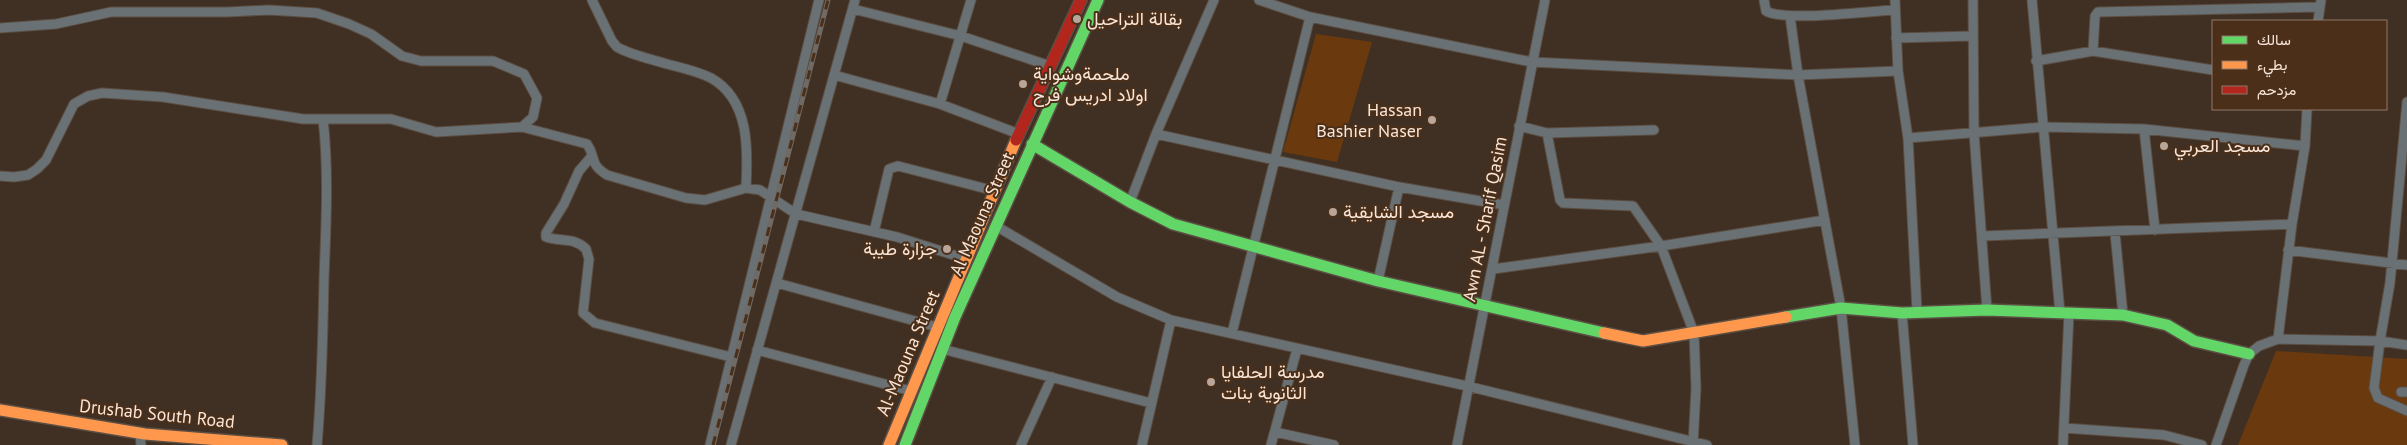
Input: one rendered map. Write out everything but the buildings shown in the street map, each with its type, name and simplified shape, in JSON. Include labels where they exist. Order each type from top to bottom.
[{"type":"main road","name":"Al-Maouna Street","points":[[889,445],[1019,134],[1081,0]]},
{"type":"main road","name":"Al Maouna Street","points":[[905,445],[942,349],[1098,0]]},
{"type":"main road","points":[[1032,144],[1164,221],[1378,281],[1637,340],[1841,308],[1902,313],[1987,310],[2123,315],[2167,325],[2194,341],[2249,354]]},
{"type":"main road","name":"Drushab South Road","points":[[0,410],[141,439],[282,445]]},
{"type":"street","points":[[592,0],[612,41],[617,47],[704,75],[726,92],[742,119],[746,132],[746,188]]},
{"type":"street","points":[[710,445],[819,0]]},
{"type":"street","points":[[940,104],[971,0]]},
{"type":"street","points":[[1130,202],[1156,134],[1214,0]]},
{"type":"street","points":[[1260,0],[1310,18],[1532,62],[1798,75],[1898,71]]},
{"type":"street","name":"Awn AL - Sharif Qasim","points":[[1457,445],[1467,386],[1486,305],[1519,126],[1545,0]]},
{"type":"street","points":[[1764,0],[1766,11],[1770,14],[1790,16],[1895,5],[1898,71],[1908,138],[1917,311]]},
{"type":"street","points":[[1973,0],[1974,133],[1987,310]]},
{"type":"street","points":[[2032,0],[2036,60],[2064,313],[2063,445]]},
{"type":"street","points":[[2093,51],[2095,16],[2098,12],[2321,4],[2318,20]]},
{"type":"street","points":[[731,445],[854,5],[961,36],[1050,66]]},
{"type":"street","points":[[0,28],[56,24],[111,12],[269,10],[317,14],[349,24],[371,34],[402,56],[421,61],[493,61],[524,74],[537,98],[533,117],[522,127]]},
{"type":"street","points":[[1790,16],[1798,75],[1841,308],[1855,445]]},
{"type":"street","points":[[1232,333],[1310,18]]},
{"type":"street","points":[[1896,38],[1972,36]]},
{"type":"street","points":[[2036,60],[2093,51],[2212,70]]},
{"type":"street","points":[[834,75],[940,104],[1019,134]]},
{"type":"street","points":[[0,176],[28,175],[37,169],[46,160],[74,104],[88,96],[128,94],[164,97],[294,118],[391,119],[436,132],[522,127],[581,141],[591,150],[591,157],[596,168],[607,175],[686,198],[705,200],[746,188],[760,190],[796,214],[897,237],[966,260]]},
{"type":"street","points":[[2407,102],[2391,263],[2374,388],[2378,398],[2407,411]]},
{"type":"street","points":[[2278,339],[2288,250],[2305,146],[2307,110]]},
{"type":"street","points":[[317,445],[321,394],[327,233],[327,169],[323,119]]},
{"type":"street","points":[[1519,126],[1547,133],[1654,130]]},
{"type":"street","points":[[1908,138],[2043,127],[2144,129],[2305,146]]},
{"type":"street","points":[[2144,129],[2154,230]]},
{"type":"street","points":[[1547,133],[1560,200],[1563,203],[1633,206],[1661,246],[1694,332],[1696,388],[1693,443]]},
{"type":"street","points":[[1156,134],[1399,187],[1504,205]]},
{"type":"street","points":[[591,157],[579,171],[564,204],[546,233],[546,237],[571,240],[586,249],[589,258],[583,313],[595,323],[731,357]]},
{"type":"street","points":[[874,232],[890,169],[898,166],[995,191]]},
{"type":"street","points":[[1378,281],[1399,187]]},
{"type":"street","points":[[1493,269],[1661,246],[1825,220]]},
{"type":"street","points":[[1983,236],[2116,233],[2292,224]]},
{"type":"street","points":[[996,226],[1117,297],[1171,320],[1467,386],[1707,445]]},
{"type":"street","points":[[2116,233],[2123,315]]},
{"type":"street","points":[[2288,250],[2407,265]]},
{"type":"street","points":[[777,283],[937,328]]},
{"type":"street","points":[[1902,313],[1914,445]]},
{"type":"street","points":[[1142,445],[1171,320]]},
{"type":"street","points":[[2216,445],[2249,354],[2259,346],[2278,339],[2380,341],[2407,345]]},
{"type":"street","points":[[942,349],[1151,403]]},
{"type":"street","points":[[1271,445],[1296,349]]},
{"type":"street","points":[[757,350],[911,391]]},
{"type":"street","points":[[1023,445],[1052,377]]},
{"type":"street","points":[[2064,428],[2169,435],[2202,445]]},
{"type":"street","points":[[1275,432],[1334,445]]},
{"type":"shaded area","points":[[1316,34],[1372,42],[1337,162],[1283,152]]},
{"type":"shaded area","points":[[2276,351],[2407,359],[2407,445],[2238,445]]},
{"type":"railway","points":[[713,445],[828,0]]},
{"type":"traffic: fast","points":[[905,445],[955,317],[1098,0]]},
{"type":"traffic: fast","points":[[1032,144],[1130,202],[1173,224],[1378,281],[1604,333]]},
{"type":"traffic: fast","points":[[1786,317],[1841,308],[1902,313],[1987,310],[2123,315],[2167,325],[2194,341],[2249,354]]},
{"type":"traffic: slow","points":[[889,445],[1016,140]]},
{"type":"traffic: slow","points":[[1604,333],[1643,341],[1786,317]]},
{"type":"traffic: slow","points":[[0,410],[145,434],[282,445]]},
{"type":"traffic: jam","points":[[1016,140],[1081,0]]},
{"type":"place","name":"بقالة التراحيل","points":[[1077,19]]},
{"type":"place","name":"ملحمةوشواية اولاد ادريس فرح","points":[[1023,84]]},
{"type":"place","name":"Hassan Bashier Naser","points":[[1432,120]]},
{"type":"place","name":"مسجد العربي","points":[[2164,146]]},
{"type":"place","name":"مسجد الشايقية","points":[[1333,212]]},
{"type":"place","name":"جزارة طيبة","points":[[947,249]]},
{"type":"place","name":"مدرسة الحلفايا الثانوية بنات","points":[[1211,382]]}]
